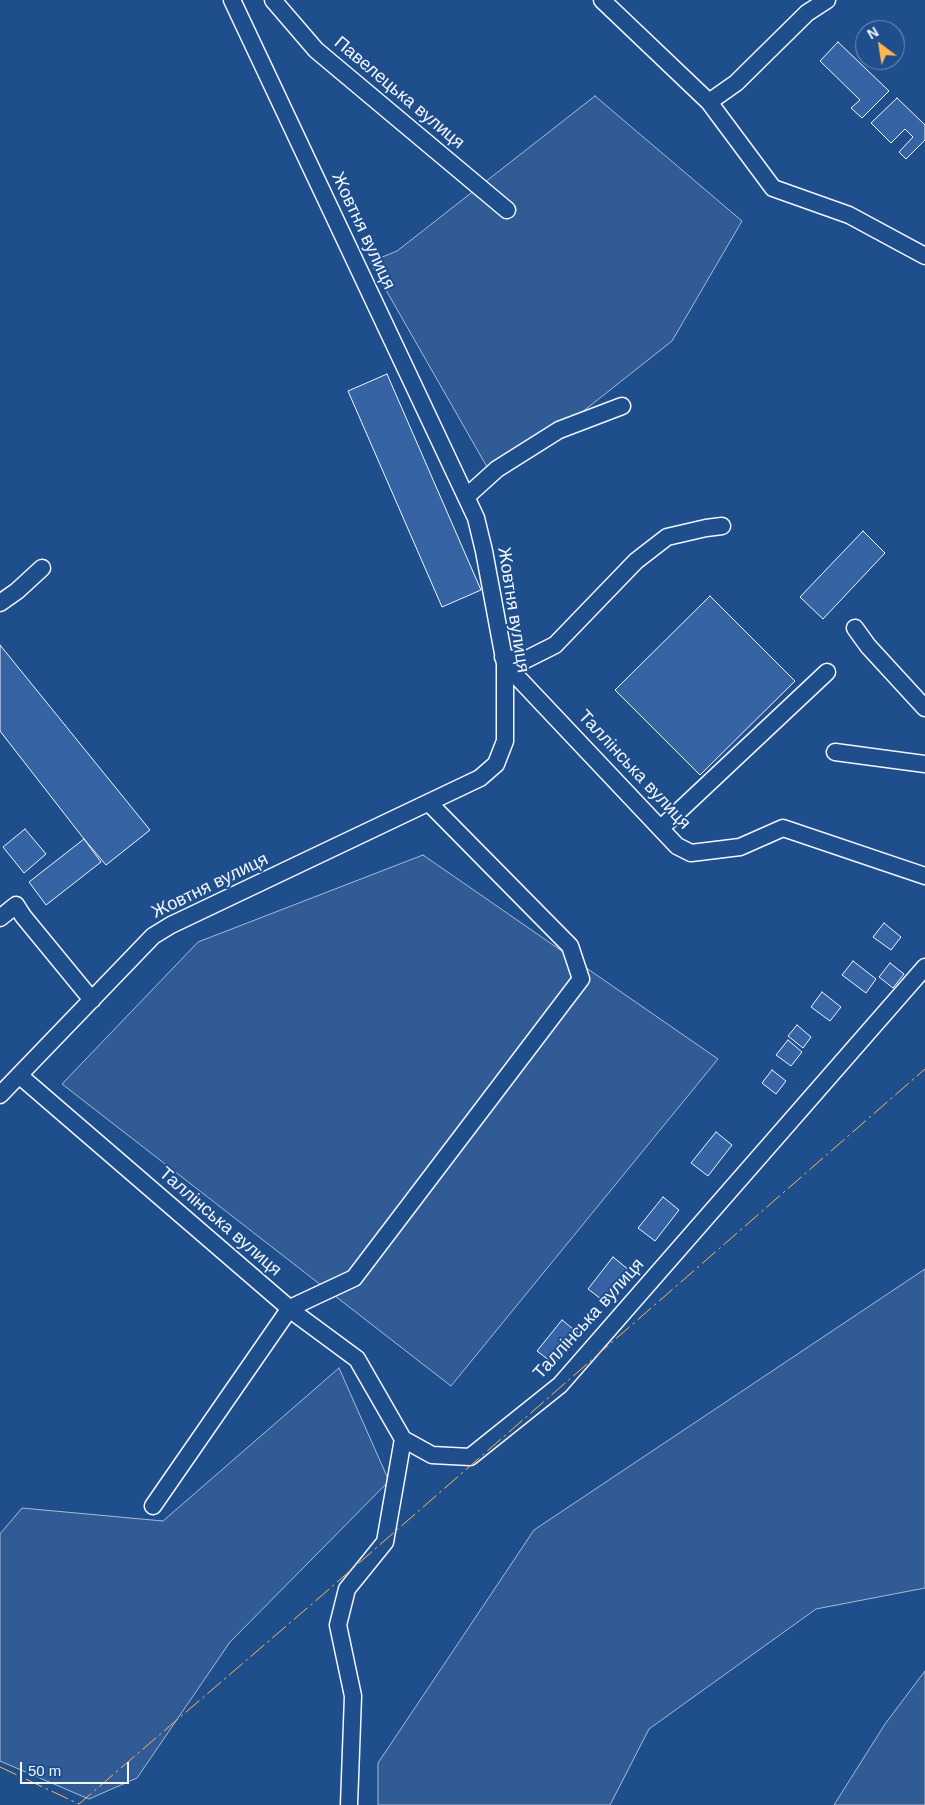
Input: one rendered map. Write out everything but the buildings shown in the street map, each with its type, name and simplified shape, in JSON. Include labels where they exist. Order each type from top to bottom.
[{"type":"street","name":"Жовтня вулиця","points":[[0,1096],[153,936],[171,925],[480,778],[496,764],[505,741],[504,660],[476,518],[232,0]]},
{"type":"street","name":"Павелецька вулиця","points":[[272,0],[316,50],[508,210]]},
{"type":"street","points":[[602,0],[709,102],[774,188],[850,216],[925,256]]},
{"type":"street","points":[[709,102],[736,84],[807,13],[828,0]]},
{"type":"street","points":[[466,497],[497,469],[559,430],[622,406]]},
{"type":"street","points":[[504,660],[523,661],[556,645],[636,561],[667,537],[722,526]]},
{"type":"street","points":[[0,603],[17,591],[42,568]]},
{"type":"street","points":[[854,628],[925,708]]},
{"type":"street","name":"Таллінська вулиця","points":[[504,660],[677,846],[691,853],[740,847],[783,828],[925,876]]},
{"type":"street","points":[[661,828],[827,672]]},
{"type":"street","points":[[835,752],[925,764]]},
{"type":"street","points":[[154,1506],[290,1308],[354,1278],[581,979],[570,946],[429,803]]},
{"type":"street","points":[[0,918],[16,906],[92,1000]]},
{"type":"street","name":"Таллінська вулиця","points":[[20,1076],[290,1308],[357,1359],[404,1439],[432,1455],[470,1457],[560,1385],[925,967]]},
{"type":"street","points":[[349,1805],[353,1696],[338,1625],[347,1589],[385,1542],[404,1439]]},
{"type":"shaded area","points":[[595,96],[742,221],[672,341],[495,481],[370,262],[397,251]]},
{"type":"shaded area","points":[[423,855],[718,1059],[451,1386],[62,1084],[198,942]]},
{"type":"shaded area","points":[[925,1269],[925,1588],[816,1609],[649,1729],[610,1805],[378,1805],[378,1763],[534,1530]]},
{"type":"shaded area","points":[[339,1368],[389,1481],[230,1642],[137,1778],[89,1799],[0,1761],[0,1534],[22,1508],[163,1521]]},
{"type":"shaded area","points":[[925,1671],[925,1805],[834,1805],[885,1724]]},
{"type":"power","points":[[0,1767],[79,1804],[320,1597],[925,1069]]}]
